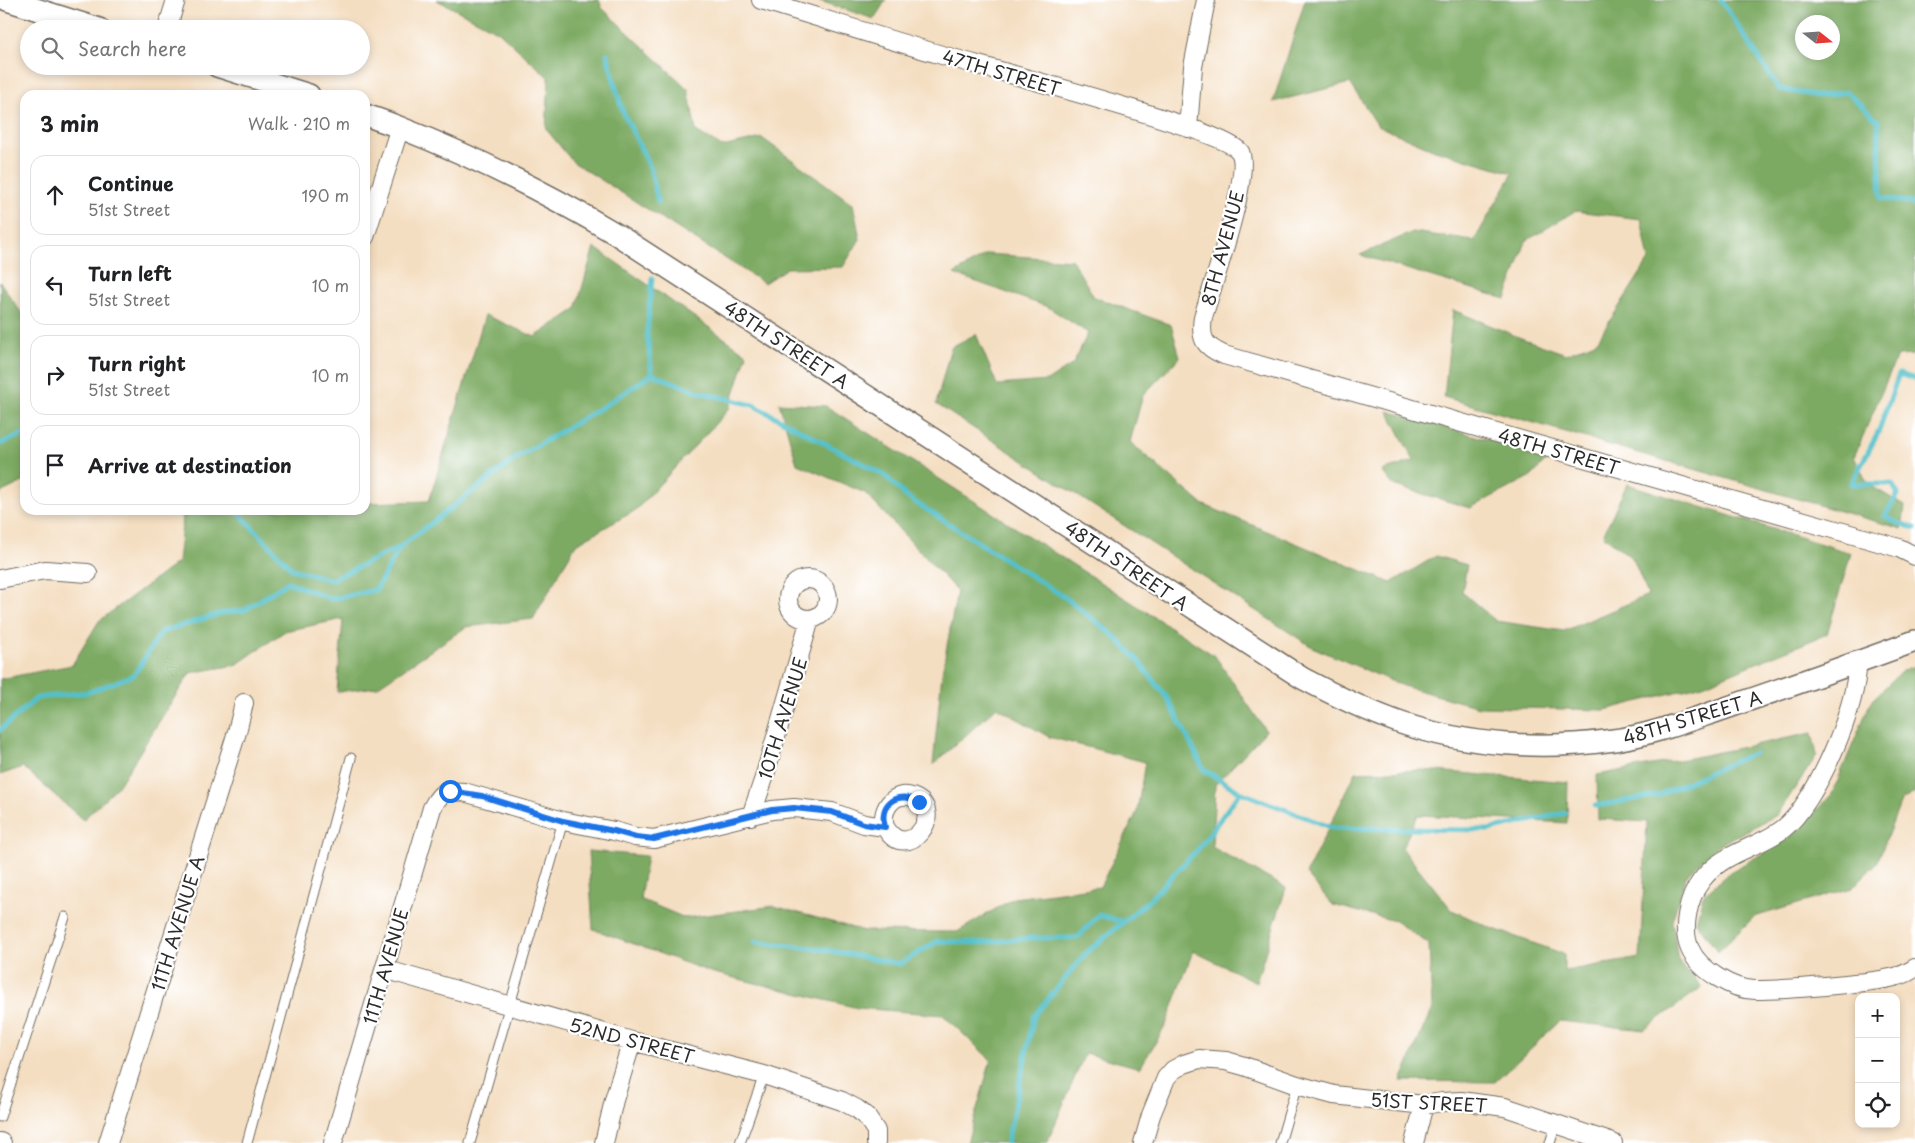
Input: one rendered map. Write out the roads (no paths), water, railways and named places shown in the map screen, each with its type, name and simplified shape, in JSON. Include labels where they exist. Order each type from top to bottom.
[{"type":"street","points":[[8,0],[47,9],[75,20]]},
{"type":"street","points":[[170,20],[176,0]]},
{"type":"street","name":"47TH STREET","points":[[761,0],[1188,128],[1234,146],[1240,152]]},
{"type":"street","points":[[1188,128],[1193,67],[1206,0]]},
{"type":"street","points":[[246,75],[293,90]]},
{"type":"street","points":[[370,117],[400,127],[370,221]]},
{"type":"street","name":"48TH STREET A","points":[[400,127],[520,181],[566,204],[608,229],[1022,495],[1208,619],[1302,678],[1338,698],[1402,724],[1475,740],[1516,745],[1551,745],[1616,740],[1664,728],[1857,663],[1915,641]]},
{"type":"street","name":"8TH AVENUE","points":[[1206,344],[1201,331],[1203,317],[1233,217],[1243,168],[1240,152]]},
{"type":"street","name":"48TH STREET","points":[[1206,344],[1211,349],[1224,354],[1899,548],[1915,556]]},
{"type":"street","points":[[0,579],[45,570],[88,573]]},
{"type":"street","name":"10TH AVENUE","points":[[751,816],[810,620]]},
{"type":"street","points":[[1857,663],[1858,675],[1845,721],[1819,782],[1785,828],[1770,838],[1737,851],[1710,870],[1700,882],[1689,903],[1687,934],[1690,950],[1714,975],[1731,985],[1750,990],[1799,989],[1862,982],[1899,976],[1915,968]]},
{"type":"street","name":"11TH AVENUE A","points":[[108,1143],[237,732],[244,703]]},
{"type":"street","name":"11TH AVENUE","points":[[333,1143],[432,808],[438,796],[443,792],[457,791],[482,796],[563,821]]},
{"type":"street","points":[[563,821],[636,837],[654,839],[772,810],[810,809],[832,812],[864,824],[885,827]]},
{"type":"street","name":"52ND STREET","points":[[384,969],[632,1041],[764,1075],[842,1101],[857,1108],[872,1124],[876,1131],[876,1143]]},
{"type":"street","points":[[604,1143],[614,1100],[632,1041]]},
{"type":"street","name":"51ST STREET","points":[[1143,1143],[1150,1115],[1166,1078],[1173,1070],[1199,1059],[1226,1061],[1297,1085],[1334,1095],[1424,1105],[1461,1102],[1505,1107],[1613,1143]]},
{"type":"street","points":[[1414,1143],[1424,1105]]},
{"type":"lane","points":[[247,1143],[351,758]]},
{"type":"lane","points":[[470,1143],[563,821]]},
{"type":"lane","points":[[0,1117],[65,917]]},
{"type":"lane","points":[[740,1143],[764,1075]]},
{"type":"lane","points":[[1280,1143],[1297,1085]]},
{"type":"lane","points":[[1550,1143],[1556,1124]]},
{"type":"waterway","points":[[1721,0],[1779,89],[1819,96],[1847,92],[1878,121],[1881,198],[1912,203],[1915,207]]},
{"type":"waterway","points":[[607,54],[622,110],[650,167],[658,202]]},
{"type":"waterway","points":[[652,278],[647,334],[652,374]]},
{"type":"waterway","points":[[241,515],[292,569],[331,580],[400,547],[518,457],[604,406],[652,374],[699,392],[753,405],[884,475],[907,497],[1066,598],[1112,634],[1138,660],[1168,699],[1204,770],[1240,792],[1333,828],[1488,830],[1565,813]]},
{"type":"waterway","points":[[1915,379],[1899,374],[1878,433],[1851,484],[1892,484],[1898,494],[1885,516],[1897,523],[1915,528]]},
{"type":"waterway","points":[[0,444],[20,435]]},
{"type":"waterway","points":[[0,730],[37,698],[89,692],[134,675],[161,632],[222,613],[245,610],[288,582],[331,599],[376,590],[400,547]]},
{"type":"waterway","points":[[1595,806],[1659,795],[1754,753]]},
{"type":"waterway","points":[[1007,1143],[1034,1016],[1086,953],[1147,902],[1200,847],[1240,792]]},
{"type":"waterway","points":[[755,942],[820,949],[900,964],[938,941],[979,943],[1030,938],[1077,938],[1099,915],[1123,922]]}]
